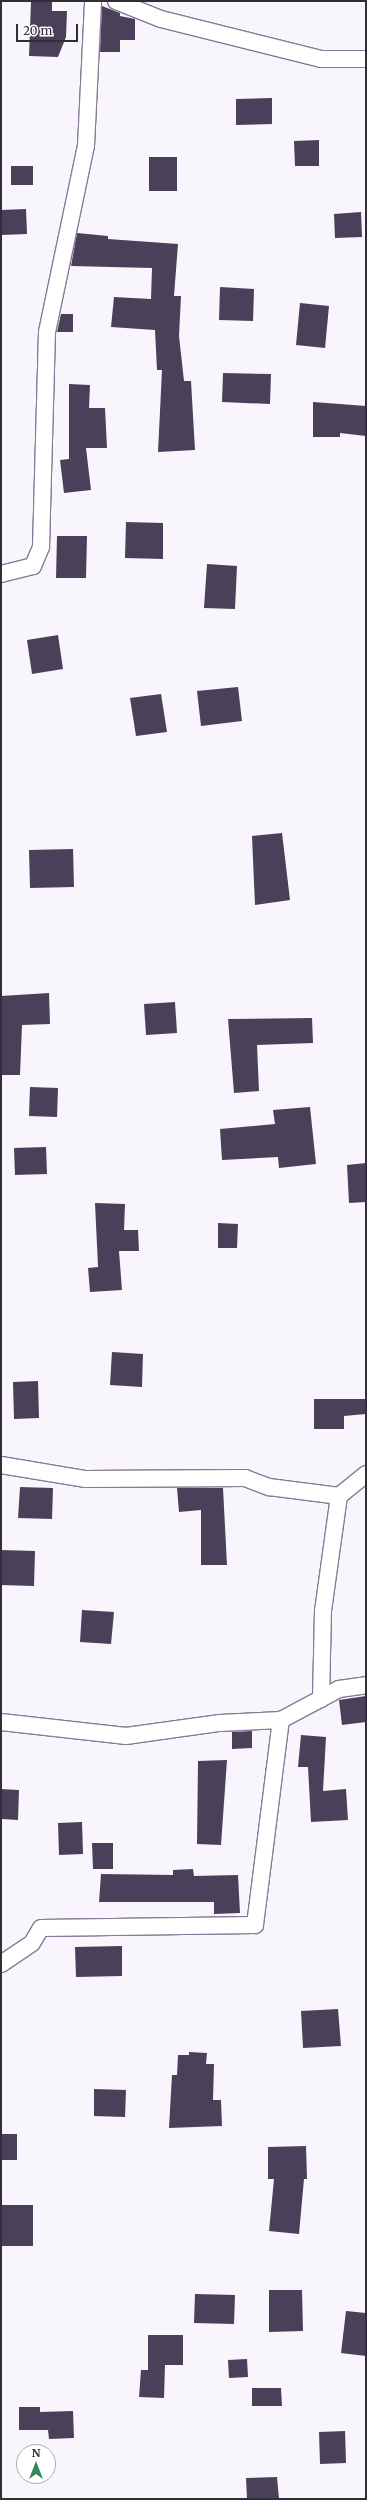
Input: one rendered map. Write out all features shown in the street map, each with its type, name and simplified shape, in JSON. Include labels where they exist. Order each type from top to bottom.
[{"type":"street","points":[[1,574],[33,566],[41,547],[46,332],[86,146],[93,1]]},
{"type":"street","points":[[116,1],[161,19],[321,59],[366,59]]},
{"type":"street","points":[[1,1465],[86,1479],[245,1478],[269,1487],[339,1496]]},
{"type":"street","points":[[321,1699],[323,1611],[339,1496],[366,1474]]},
{"type":"street","points":[[1,1722],[126,1736],[220,1723],[281,1720],[339,1689],[366,1685]]},
{"type":"street","points":[[1,1964],[32,1943],[41,1928],[255,1924],[281,1720]]},
{"type":"building","points":[[31,2],[52,2],[52,11],[67,11],[66,37],[58,57],[29,56]]},
{"type":"building","points":[[102,6],[120,13],[120,16],[135,19],[135,40],[120,40],[120,52],[100,52]]},
{"type":"building","points":[[272,98],[272,124],[236,125],[236,99]]},
{"type":"building","points":[[319,140],[319,166],[295,166],[294,141]]},
{"type":"building","points":[[149,157],[177,157],[177,191],[149,191]]},
{"type":"building","points":[[11,166],[33,166],[33,185],[11,185]]},
{"type":"building","points":[[26,209],[27,234],[1,235],[1,210]]},
{"type":"building","points":[[361,212],[362,237],[335,238],[334,214]]},
{"type":"building","points":[[77,233],[108,236],[108,239],[178,244],[174,296],[181,296],[179,336],[184,381],[191,381],[195,450],[158,452],[162,370],[157,370],[155,330],[111,327],[114,297],[151,299],[152,268],[71,266]]},
{"type":"building","points":[[220,287],[254,289],[253,321],[219,320]]},
{"type":"building","points":[[300,303],[329,306],[325,348],[296,345]]},
{"type":"building","points":[[61,314],[73,314],[73,332],[57,332]]},
{"type":"building","points":[[223,373],[271,374],[270,404],[222,402]]},
{"type":"building","points":[[69,384],[90,385],[89,408],[105,408],[107,448],[86,448],[91,490],[64,493],[60,460],[69,459]]},
{"type":"building","points":[[313,402],[366,406],[366,436],[340,433],[340,437],[313,437]]},
{"type":"building","points":[[126,522],[163,523],[163,559],[125,558]]},
{"type":"building","points":[[57,536],[87,536],[86,578],[56,578]]},
{"type":"building","points":[[207,564],[237,566],[235,609],[204,608]]},
{"type":"building","points":[[58,635],[63,669],[32,674],[27,640]]},
{"type":"building","points":[[238,687],[242,721],[201,726],[197,691]]},
{"type":"building","points":[[161,694],[167,732],[136,736],[130,698]]},
{"type":"building","points":[[282,833],[290,900],[255,905],[252,836]]},
{"type":"building","points":[[73,849],[74,887],[30,888],[29,850]]},
{"type":"building","points":[[49,993],[50,1024],[22,1025],[20,1075],[1,1075],[1,996]]},
{"type":"building","points":[[175,1002],[177,1033],[146,1035],[144,1004]]},
{"type":"building","points":[[312,1018],[313,1043],[257,1045],[259,1091],[234,1093],[228,1019]]},
{"type":"building","points":[[30,1087],[58,1088],[57,1117],[29,1116]]},
{"type":"building","points":[[310,1107],[316,1164],[279,1168],[278,1157],[222,1160],[220,1129],[275,1124],[273,1110]]},
{"type":"building","points":[[46,1147],[47,1174],[15,1175],[14,1148]]},
{"type":"building","points":[[366,1163],[366,1202],[349,1203],[347,1165]]},
{"type":"building","points":[[95,1203],[125,1204],[124,1230],[138,1230],[139,1251],[119,1251],[122,1290],[90,1292],[88,1268],[98,1267]]},
{"type":"building","points":[[218,1223],[238,1224],[237,1248],[218,1248]]},
{"type":"building","points":[[112,1352],[143,1354],[142,1387],[110,1385]]},
{"type":"building","points":[[38,1381],[39,1418],[14,1419],[13,1382]]},
{"type":"building","points":[[314,1399],[366,1399],[366,1414],[344,1416],[344,1429],[314,1429]]},
{"type":"building","points":[[20,1487],[53,1488],[52,1519],[18,1518]]},
{"type":"building","points":[[177,1488],[223,1488],[227,1565],[201,1565],[201,1510],[179,1512]]},
{"type":"building","points":[[1,1550],[35,1551],[34,1586],[1,1585]]},
{"type":"building","points":[[82,1610],[114,1612],[111,1644],[80,1642]]},
{"type":"building","points":[[366,1696],[366,1722],[342,1725],[339,1700]]},
{"type":"building","points":[[252,1731],[252,1748],[232,1749],[232,1732]]},
{"type":"building","points":[[301,1735],[326,1737],[323,1791],[346,1789],[348,1820],[311,1822],[308,1767],[298,1767]]},
{"type":"building","points":[[227,1760],[221,1845],[197,1844],[198,1761]]},
{"type":"building","points":[[1,1789],[19,1790],[18,1820],[1,1819]]},
{"type":"building","points":[[82,1822],[83,1854],[59,1855],[58,1823]]},
{"type":"building","points":[[92,1843],[113,1843],[113,1869],[93,1869]]},
{"type":"building","points":[[193,1869],[194,1876],[238,1875],[240,1913],[214,1914],[214,1902],[99,1902],[101,1874],[173,1875],[173,1870]]},
{"type":"building","points":[[122,1946],[122,1976],[76,1977],[75,1947]]},
{"type":"building","points":[[338,2009],[341,2046],[303,2048],[301,2011]]},
{"type":"building","points":[[189,2052],[207,2053],[206,2064],[214,2064],[213,2100],[221,2100],[222,2126],[169,2128],[172,2075],[177,2075],[178,2055],[189,2055]]},
{"type":"building","points":[[94,2089],[126,2090],[125,2117],[94,2116]]},
{"type":"building","points":[[1,2134],[17,2134],[17,2160],[1,2160]]},
{"type":"building","points":[[306,2146],[307,2179],[304,2179],[299,2234],[269,2231],[274,2179],[268,2179],[268,2147]]},
{"type":"building","points":[[1,2205],[33,2205],[33,2246],[1,2246]]},
{"type":"building","points":[[269,2290],[302,2290],[303,2331],[269,2332]]},
{"type":"building","points":[[195,2294],[235,2295],[234,2324],[194,2323]]},
{"type":"building","points":[[346,2311],[366,2313],[366,2356],[341,2353]]},
{"type":"building","points":[[148,2335],[183,2335],[183,2365],[165,2365],[164,2398],[139,2397],[141,2370],[148,2370]]},
{"type":"building","points":[[247,2359],[248,2377],[229,2378],[228,2360]]},
{"type":"building","points":[[252,2388],[281,2388],[282,2406],[252,2406]]},
{"type":"building","points":[[19,2407],[40,2407],[40,2412],[73,2411],[74,2438],[49,2439],[48,2430],[19,2430]]},
{"type":"building","points":[[345,2431],[346,2463],[320,2464],[319,2432]]},
{"type":"building","points":[[277,2477],[279,2499],[247,2499],[246,2478]]}]
